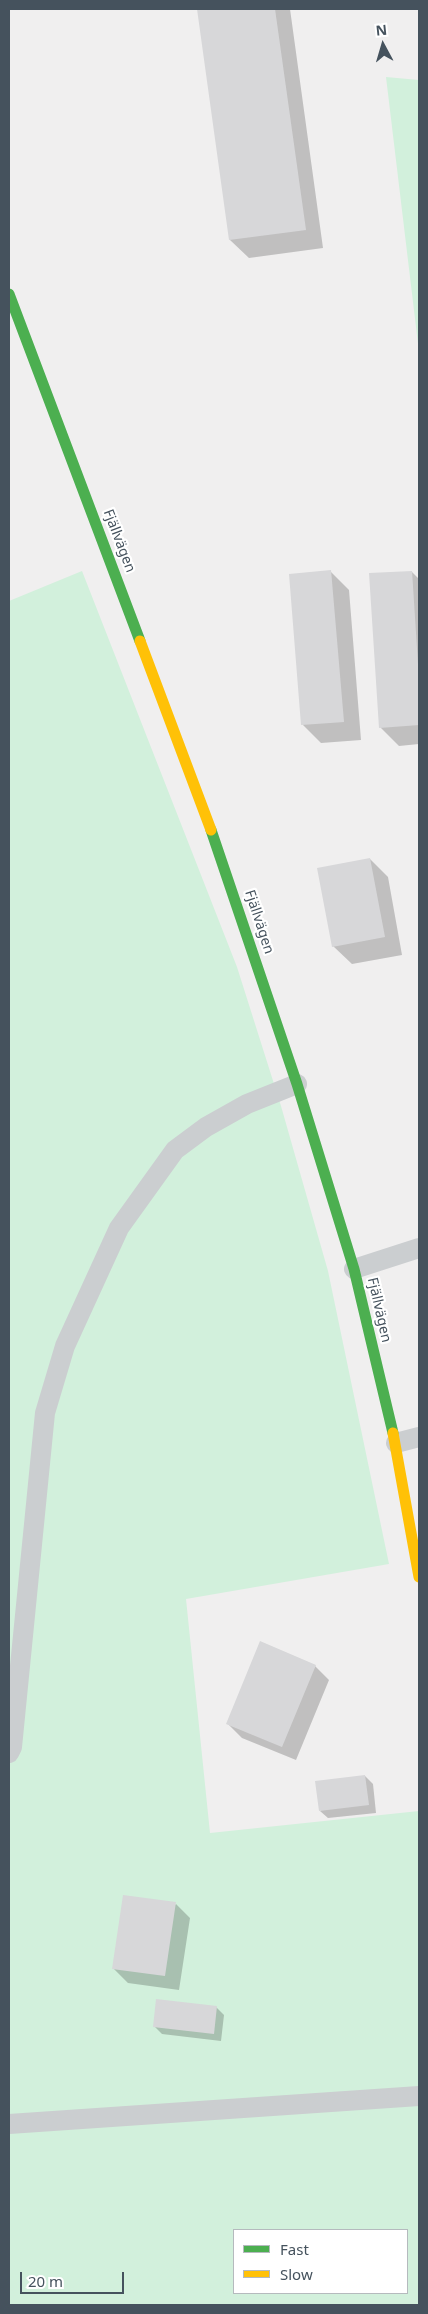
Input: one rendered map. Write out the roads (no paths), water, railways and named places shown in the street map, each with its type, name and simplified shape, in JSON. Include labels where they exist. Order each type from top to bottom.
[{"type":"street","name":"Fjällvägen","points":[[9,294],[227,873],[297,1084],[354,1269],[396,1444],[419,1577]]},
{"type":"lane","points":[[9,1753],[12,1747],[45,1413],[65,1346],[119,1228],[175,1150],[206,1127],[247,1104],[297,1084]]},
{"type":"lane","points":[[354,1269],[419,1248]]},
{"type":"lane","points":[[396,1444],[419,1438]]},
{"type":"lane","points":[[9,2124],[419,2096]]}]
